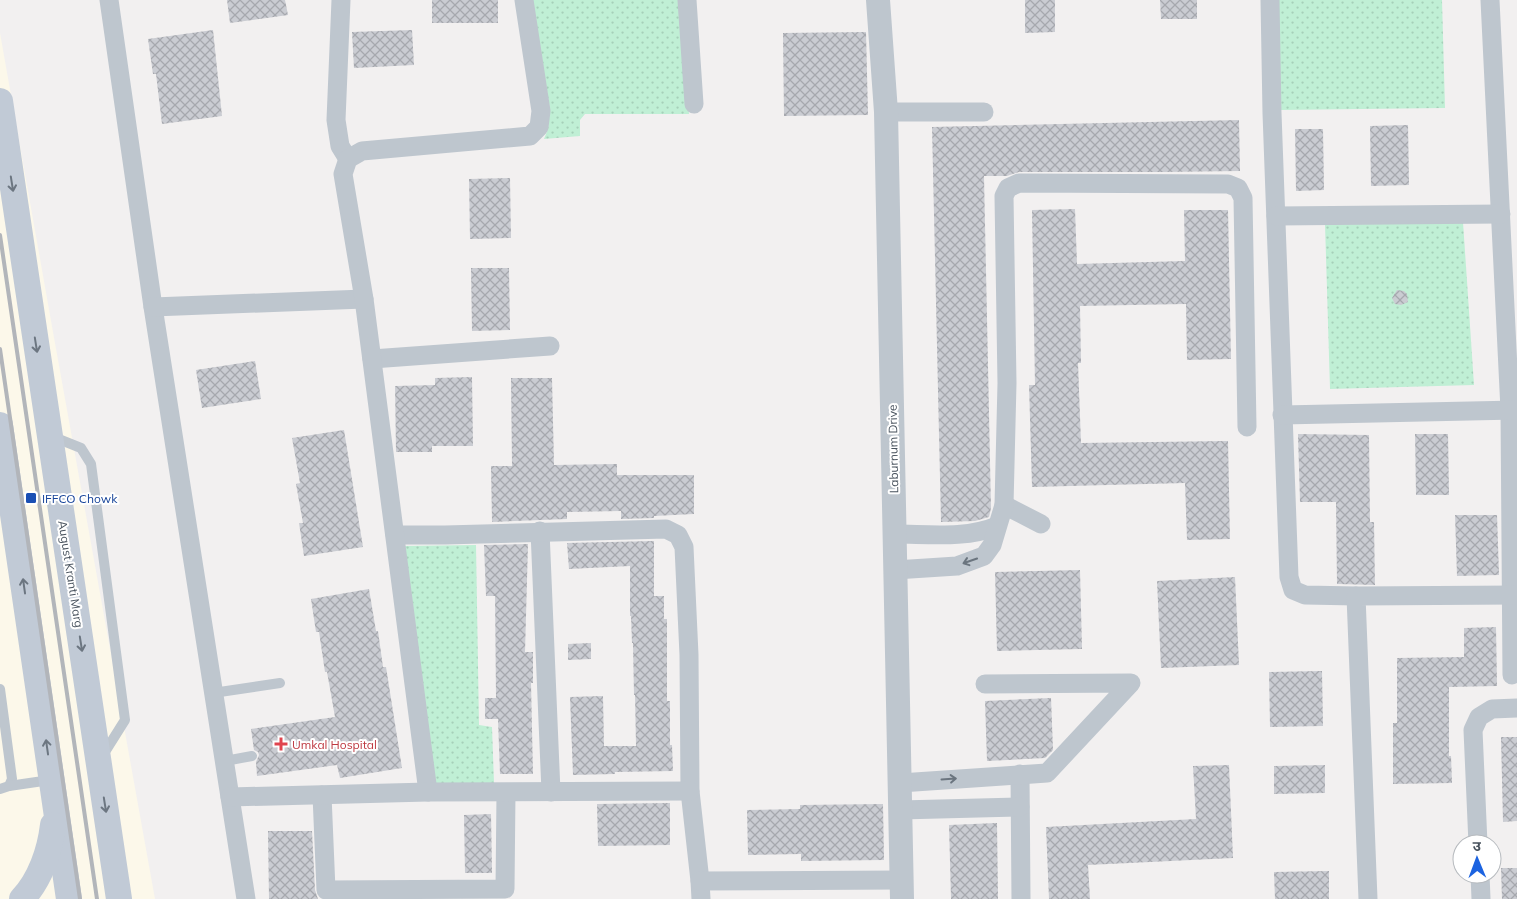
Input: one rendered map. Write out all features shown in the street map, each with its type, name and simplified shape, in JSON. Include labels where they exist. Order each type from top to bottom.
[{"type":"main road","name":"August Kranti Marg","points":[[0,101],[99,761],[116,899]]},
{"type":"main road","points":[[1,435],[69,899]]},
{"type":"main road","points":[[22,899],[40,871],[52,839],[54,792]]},
{"type":"street","points":[[109,0],[153,307],[246,899]]},
{"type":"street","points":[[341,0],[336,120],[340,146],[348,159]]},
{"type":"street","points":[[428,792],[364,299],[343,174],[348,159],[362,151],[530,136],[539,127],[541,111],[524,0]]},
{"type":"street","points":[[687,0],[694,104]]},
{"type":"street","name":"Laburnum Drive","points":[[878,0],[886,112],[902,890]]},
{"type":"street","points":[[1270,0],[1282,415],[1289,577],[1294,590],[1305,595],[1515,595]]},
{"type":"street","points":[[1490,0],[1500,214],[1514,410],[1515,595],[1512,675]]},
{"type":"street","points":[[886,112],[984,112]]},
{"type":"street","points":[[895,570],[957,566],[984,556],[992,545],[1004,504],[1006,383],[1004,196],[1008,188],[1019,183],[1228,184],[1238,188],[1243,198],[1247,427]]},
{"type":"street","points":[[1276,216],[1500,214]]},
{"type":"street","points":[[153,307],[364,299]]},
{"type":"street","points":[[372,360],[550,346]]},
{"type":"street","points":[[1282,415],[1514,410]]},
{"type":"street","points":[[1004,504],[1041,524]]},
{"type":"street","points":[[894,534],[984,532],[997,526]]},
{"type":"street","points":[[394,535],[666,528],[678,535],[684,547],[686,577],[689,656],[690,791],[700,890],[902,890]]},
{"type":"street","points":[[540,531],[551,792]]},
{"type":"street","points":[[1356,596],[1368,899]]},
{"type":"street","points":[[900,782],[1047,773],[1131,683],[985,684]]},
{"type":"street","points":[[1478,834],[1473,730],[1479,717],[1492,709],[1517,708]]},
{"type":"street","points":[[1020,774],[1021,899]]},
{"type":"street","points":[[230,797],[428,792],[690,791]]},
{"type":"street","points":[[322,795],[326,890],[505,888],[506,792]]},
{"type":"street","points":[[900,810],[1020,807]]},
{"type":"street","points":[[1480,884],[1481,899]]},
{"type":"lane","points":[[50,436],[81,448],[91,464],[125,720],[99,761]]},
{"type":"lane","points":[[214,692],[280,683]]},
{"type":"lane","points":[[0,689],[12,768],[12,779],[5,787]]},
{"type":"lane","points":[[225,761],[252,756]]},
{"type":"lane","points":[[5,787],[54,792]]},
{"type":"shaded area","points":[[0,33],[53,332],[155,899],[0,899]]},
{"type":"green space","points":[[532,0],[681,0],[689,114],[585,114],[580,120],[580,136],[544,139],[548,129],[550,109]]},
{"type":"green space","points":[[1278,0],[1442,0],[1445,108],[1281,110]]},
{"type":"green space","points":[[1463,222],[1474,385],[1330,389],[1325,224]]},
{"type":"green space","points":[[476,545],[479,725],[492,727],[494,783],[435,783],[404,546]]},
{"type":"building","points":[[227,0],[285,0],[288,15],[230,23]]},
{"type":"building","points":[[432,0],[498,0],[498,23],[432,23]]},
{"type":"building","points":[[1025,0],[1055,0],[1055,32],[1025,33]]},
{"type":"building","points":[[1160,0],[1197,0],[1197,19],[1161,19]]},
{"type":"building","points":[[213,30],[222,116],[162,124],[156,74],[153,74],[148,39]]},
{"type":"building","points":[[412,30],[414,65],[354,68],[352,32]]},
{"type":"building","points":[[866,32],[868,115],[784,116],[783,33]]},
{"type":"building","points":[[1239,120],[1240,171],[1019,172],[1007,176],[984,176],[991,508],[989,517],[975,521],[941,522],[932,127]]},
{"type":"building","points":[[1408,125],[1409,185],[1371,186],[1370,126]]},
{"type":"building","points":[[1295,129],[1323,129],[1324,190],[1296,191]]},
{"type":"building","points":[[510,178],[511,238],[470,239],[469,179]]},
{"type":"building","points":[[1075,209],[1077,264],[1185,261],[1184,210],[1228,210],[1231,359],[1187,360],[1186,304],[1080,306],[1081,363],[1078,363],[1081,443],[1228,441],[1230,539],[1187,540],[1185,483],[1032,487],[1029,385],[1035,385],[1032,210]]},
{"type":"building","points":[[471,268],[509,268],[510,330],[472,331]]},
{"type":"building","points":[[1397,290],[1404,291],[1407,294],[1408,302],[1401,305],[1395,304],[1392,298]]},
{"type":"building","points":[[255,361],[261,399],[202,408],[196,370]]},
{"type":"building","points":[[472,377],[473,446],[432,446],[432,452],[396,452],[395,386],[435,385],[435,378]]},
{"type":"building","points":[[511,378],[552,378],[554,465],[617,464],[617,475],[694,475],[694,514],[621,519],[621,511],[567,512],[567,519],[492,522],[491,466],[512,466]]},
{"type":"building","points":[[344,430],[363,547],[304,556],[299,523],[303,523],[296,484],[300,483],[292,438]]},
{"type":"building","points":[[1298,434],[1369,435],[1370,522],[1374,522],[1375,585],[1337,584],[1336,502],[1300,502]]},
{"type":"building","points":[[1415,434],[1448,434],[1449,495],[1416,495]]},
{"type":"building","points":[[1455,515],[1497,515],[1499,575],[1457,576]]},
{"type":"building","points":[[654,541],[654,596],[664,596],[664,619],[667,619],[667,701],[670,701],[670,745],[672,745],[673,771],[573,775],[570,697],[603,696],[604,746],[636,746],[635,695],[630,616],[630,566],[569,569],[567,543]]},
{"type":"building","points":[[528,544],[525,652],[533,652],[533,683],[531,683],[533,774],[500,774],[498,719],[485,719],[485,698],[496,698],[495,596],[486,596],[484,545]]},
{"type":"building","points":[[1080,570],[1082,649],[997,651],[995,572]]},
{"type":"building","points":[[1235,577],[1239,665],[1161,668],[1157,581]]},
{"type":"building","points":[[369,589],[383,667],[386,667],[402,768],[340,778],[337,765],[257,776],[256,762],[259,755],[254,750],[251,729],[335,717],[327,672],[325,672],[319,632],[316,632],[311,599]]},
{"type":"building","points":[[1496,627],[1497,686],[1449,687],[1449,756],[1451,756],[1452,783],[1393,784],[1393,723],[1397,723],[1397,658],[1464,657],[1464,628]]},
{"type":"building","points":[[591,643],[591,659],[568,660],[568,644]]},
{"type":"building","points":[[1322,671],[1323,726],[1270,727],[1269,672]]},
{"type":"building","points":[[1051,698],[1053,750],[1045,758],[987,761],[985,701]]},
{"type":"building","points":[[1501,737],[1517,737],[1517,821],[1503,822]]},
{"type":"building","points":[[1229,765],[1233,858],[1088,865],[1090,899],[1049,899],[1046,827],[1196,819],[1193,766]]},
{"type":"building","points":[[1325,765],[1325,793],[1274,794],[1274,766]]},
{"type":"building","points":[[670,803],[670,845],[598,846],[597,804]]},
{"type":"building","points":[[883,804],[884,860],[801,861],[801,854],[748,855],[747,810],[800,809],[800,805]]},
{"type":"building","points":[[491,814],[492,873],[465,873],[464,815]]},
{"type":"building","points":[[997,823],[998,899],[951,899],[949,825]]},
{"type":"building","points":[[268,831],[312,831],[315,890],[318,899],[269,899]]},
{"type":"building","points":[[1502,868],[1517,868],[1517,899],[1502,899]]},
{"type":"building","points":[[1329,871],[1329,899],[1275,899],[1274,872]]},
{"type":"railway","points":[[0,235],[97,899]]},
{"type":"railway","points":[[0,349],[80,899]]},
{"type":"place","name":"IFFCO Chowk","points":[[31,498]]},
{"type":"place","name":"Umkal Hospital","points":[[281,744]]}]
